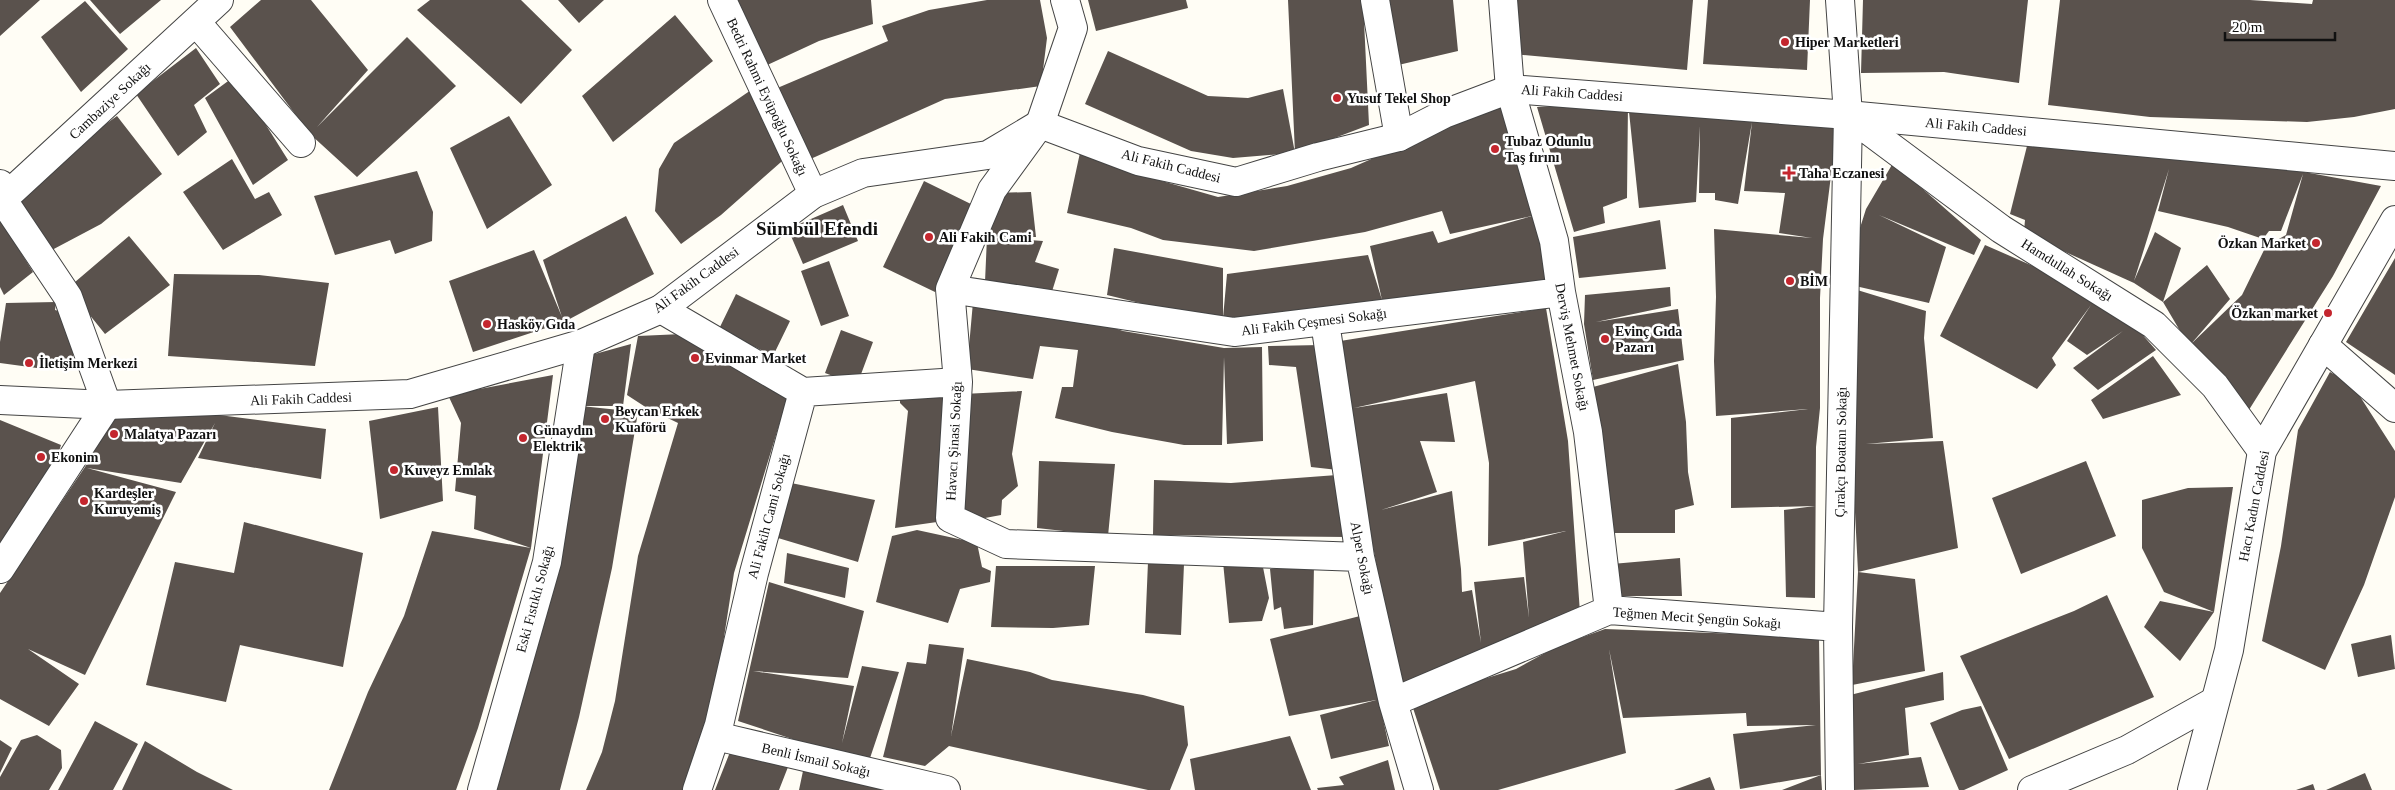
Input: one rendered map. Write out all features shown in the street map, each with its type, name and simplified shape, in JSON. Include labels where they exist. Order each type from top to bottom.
[{"type":"street","name":"Cambaziye Sokağı","points":[[1,195],[219,0]]},
{"type":"street","name":"Bedri Rahmi Eyüpoğlu Sokağı","points":[[722,0],[813,194]]},
{"type":"street","name":"Havacı Şinasi Sokağı","points":[[1065,0],[1073,28],[1040,124],[992,190],[950,289],[958,382],[950,518],[1006,544],[1360,557]]},
{"type":"street","points":[[1375,0],[1399,137]]},
{"type":"street","name":"Derviş Mehmet Sokağı","points":[[1503,0],[1510,89],[1554,241],[1561,292],[1588,432],[1609,610]]},
{"type":"street","name":"Çırakçı Boatanı Sokağı","points":[[1840,0],[1848,115],[1838,627],[1840,790]]},
{"type":"street","points":[[196,22],[301,143]]},
{"type":"street","name":"Ali Fakih Caddesi","points":[[0,400],[107,406],[410,394],[581,344],[661,309],[813,194],[863,173],[988,155],[1040,124],[1138,161],[1236,182],[1318,157],[1399,137],[1444,114],[1510,89],[1848,115],[2395,166]]},
{"type":"street","name":"Hamdullah Sokağı","points":[[1848,115],[2002,229],[2154,325],[2215,386],[2262,451]]},
{"type":"street","points":[[0,569],[107,406],[68,296],[1,195]]},
{"type":"street","name":"Hacı Kadın Caddesi","points":[[2192,790],[2229,650],[2262,451],[2395,220]]},
{"type":"street","name":"Ali Fakih Çeşmesi Sokağı","points":[[950,289],[1234,332],[1561,292]]},
{"type":"street","points":[[661,309],[803,392],[958,382]]},
{"type":"street","name":"Alper Sokağı","points":[[1325,322],[1360,557],[1393,702],[1419,790]]},
{"type":"street","name":"Eski Fıstıklı Sokağı","points":[[482,790],[547,562],[581,344]]},
{"type":"street","points":[[2323,345],[2395,408]]},
{"type":"street","name":"Ali Fakih Cami Sokağı","points":[[697,790],[716,736],[754,573],[803,392]]},
{"type":"street","name":"Teğmen Mecit Şengün Sokağı","points":[[1393,702],[1609,610],[1838,627]]},
{"type":"street","points":[[2032,790],[2127,750],[2215,701]]},
{"type":"street","name":"Benli İsmail Sokağı","points":[[716,736],[946,790]]},
{"type":"building","points":[[0,0],[40,0],[0,36]]},
{"type":"building","points":[[90,0],[161,0],[120,34]]},
{"type":"building","points":[[261,0],[311,0],[368,70],[317,127],[407,37],[456,86],[357,177],[310,134],[230,27]]},
{"type":"building","points":[[430,0],[521,0],[572,50],[521,104],[417,10]]},
{"type":"building","points":[[558,0],[604,0],[579,23]]},
{"type":"building","points":[[734,0],[871,0],[873,24],[819,41],[763,67]]},
{"type":"building","points":[[987,0],[1040,0],[1047,38],[1041,86],[945,99],[806,161],[775,89],[888,41],[882,26],[929,10]]},
{"type":"building","points":[[1088,0],[1186,0],[1188,8],[1096,31]]},
{"type":"building","points":[[1288,0],[1363,0],[1369,125],[1295,153]]},
{"type":"building","points":[[1384,0],[1453,0],[1458,51],[1394,66]]},
{"type":"building","points":[[1517,0],[1693,0],[1687,70],[1512,54]]},
{"type":"building","points":[[1708,0],[1810,0],[1807,70],[1703,64]]},
{"type":"building","points":[[1863,0],[2028,0],[2019,83],[1944,72],[1861,73]]},
{"type":"building","points":[[2060,0],[2250,0],[2312,4],[2313,0],[2395,0],[2395,109],[2354,117],[2307,122],[2150,117],[2048,105]]},
{"type":"building","points":[[85,1],[128,49],[81,92],[41,37]]},
{"type":"building","points":[[675,15],[713,61],[613,142],[582,96]]},
{"type":"building","points":[[196,48],[220,84],[194,105],[207,132],[178,156],[136,94]]},
{"type":"building","points":[[1108,51],[1208,96],[1248,98],[1283,89],[1295,153],[1233,158],[1191,151],[1085,104]]},
{"type":"building","points":[[235,76],[288,160],[253,185],[205,98]]},
{"type":"building","points":[[754,88],[789,155],[721,215],[681,244],[655,211],[659,169],[674,143]]},
{"type":"building","points":[[1507,99],[1538,215],[1547,282],[1222,323],[1107,295],[1114,248],[1223,268],[1223,318],[1227,274],[1368,255],[1382,300],[1370,246],[1433,231],[1438,243],[1532,216],[1450,234],[1442,211],[1365,232],[1254,251],[1163,240],[1131,228],[1067,213],[1081,148],[1148,177],[1218,197],[1287,186],[1351,168]]},
{"type":"building","points":[[1628,102],[1627,198],[1603,207],[1605,223],[1574,232],[1537,107]]},
{"type":"building","points":[[1628,102],[1838,120],[1823,239],[1820,298],[1820,408],[1816,447],[1815,598],[1786,597],[1784,510],[1815,506],[1731,508],[1731,418],[1808,409],[1716,416],[1714,361],[1716,297],[1714,229],[1812,238],[1779,233],[1785,193],[1744,191],[1752,122],[1738,204],[1715,200],[1715,193],[1699,193],[1700,126],[1696,202],[1639,208]]},
{"type":"building","points":[[117,116],[162,174],[101,224],[50,251],[15,199],[64,154]]},
{"type":"building","points":[[509,116],[552,185],[487,229],[450,148]]},
{"type":"building","points":[[2029,138],[2207,158],[2304,172],[2381,186],[2333,276],[2247,413],[2189,346],[2163,302],[2134,283],[2041,241],[2024,231],[2025,220],[2010,214]],"holes":[[[2169,169],[2158,211],[2228,227],[2263,239],[2269,231],[2281,231],[2303,174],[2286,235],[2266,246],[2242,295],[2191,344],[2230,299],[2207,265],[2163,302],[2181,248],[2155,232],[2134,281]]]},
{"type":"building","points":[[232,159],[255,199],[269,192],[282,215],[223,250],[183,192]]},
{"type":"building","points":[[1893,163],[1981,240],[1974,255],[1879,215],[1946,247],[1929,303],[1851,285],[1853,250],[1866,209]]},
{"type":"building","points":[[417,171],[433,212],[432,241],[395,254],[390,240],[335,255],[314,196]]},
{"type":"building","name":"Ali Fakih Cami","points":[[924,181],[975,206],[935,292],[883,267]]},
{"type":"building","points":[[1031,192],[1036,237],[991,237],[1043,241],[1035,262],[1059,269],[1049,301],[985,282],[987,237],[993,193]]},
{"type":"building","points":[[843,205],[858,241],[803,264],[788,229]]},
{"type":"building","points":[[626,216],[654,274],[564,322],[473,352],[449,281],[534,250],[562,317],[543,260]]},
{"type":"building","points":[[0,219],[33,272],[4,295],[0,287]]},
{"type":"building","points":[[1660,220],[1666,269],[1579,278],[1573,237]]},
{"type":"building","points":[[129,236],[170,285],[105,334],[68,288]]},
{"type":"building","points":[[1985,245],[2049,273],[2133,324],[2156,350],[2098,390],[2073,368],[2123,331],[2087,355],[2067,341],[2091,305],[2052,358],[2056,365],[2037,389],[1940,336]]},
{"type":"building","points":[[2395,258],[2395,375],[2346,342]]},
{"type":"building","points":[[829,261],[849,316],[821,326],[801,271]]},
{"type":"building","points":[[174,274],[259,275],[329,283],[315,366],[168,356]]},
{"type":"building","points":[[1670,287],[1671,306],[1596,322],[1678,309],[1684,360],[1593,380],[1584,324],[1585,295]]},
{"type":"building","points":[[1854,289],[1926,311],[1924,338],[1933,438],[1866,444],[1943,441],[1958,548],[1858,572],[1854,492]]},
{"type":"building","points":[[736,294],[790,321],[773,356],[719,329]]},
{"type":"building","points":[[56,302],[55,310],[70,314],[77,328],[72,363],[38,358],[37,368],[0,363],[0,342],[6,303]]},
{"type":"building","points":[[973,302],[1083,317],[1123,331],[1224,348],[1262,347],[1263,441],[1227,444],[1224,357],[1222,445],[1184,445],[1112,432],[1055,418],[1062,387],[1073,387],[1078,350],[1040,346],[1033,379],[967,369]]},
{"type":"building","points":[[1546,308],[1568,441],[1580,613],[1400,688],[1334,342]],"holes":[[[1475,381],[1489,463],[1488,546],[1566,531],[1523,542],[1529,618],[1524,577],[1474,582],[1481,643],[1472,590],[1462,592],[1452,491],[1381,510],[1437,492],[1420,441],[1455,442],[1447,393],[1354,408]]]},
{"type":"building","points":[[841,330],[873,342],[857,385],[825,373]]},
{"type":"building","points":[[682,334],[790,389],[734,573],[720,663],[707,721],[684,790],[586,790],[602,752],[615,701],[638,556],[678,423],[647,408],[627,395],[638,336]]},
{"type":"building","points":[[631,344],[623,406],[581,406],[584,357]]},
{"type":"building","points":[[1321,345],[1338,470],[1311,467],[1296,367],[1269,365],[1268,346]]},
{"type":"building","points":[[2153,356],[2181,395],[2103,419],[2091,400]]},
{"type":"building","points":[[1678,364],[1686,422],[1688,472],[1694,505],[1675,510],[1675,533],[1612,533],[1593,387]]},
{"type":"building","points":[[2330,372],[2352,384],[2395,451],[2395,497],[2364,585],[2325,670],[2262,641],[2281,546],[2298,430]]},
{"type":"building","points":[[553,375],[531,548],[474,529],[476,496],[455,491],[461,423],[448,395]]},
{"type":"building","points":[[945,388],[944,521],[895,528],[908,411],[900,403],[900,394]]},
{"type":"building","points":[[1022,391],[1012,454],[1018,486],[1002,500],[1001,515],[985,518],[956,514],[963,394]]},
{"type":"building","points":[[581,406],[638,412],[612,568],[579,717],[560,790],[490,790]]},
{"type":"building","points":[[438,407],[443,501],[380,519],[369,421]]},
{"type":"building","points":[[116,413],[219,415],[326,429],[321,479],[198,458],[215,423],[181,483],[87,468],[176,492],[85,675],[28,649],[79,684],[49,726],[0,699],[0,593],[85,467]]},
{"type":"building","points":[[0,420],[61,445],[47,488],[0,549]]},
{"type":"building","points":[[1039,461],[1115,464],[1108,536],[1037,528]]},
{"type":"building","points":[[2086,461],[2116,536],[2021,574],[1992,498]]},
{"type":"building","points":[[1337,475],[1347,537],[1153,535],[1154,480],[1231,483]]},
{"type":"building","points":[[791,483],[875,500],[858,562],[778,538]]},
{"type":"building","points":[[2233,487],[2214,612],[2164,592],[2142,548],[2142,500],[2188,488]]},
{"type":"building","points":[[244,522],[363,553],[343,667],[240,645],[226,702],[146,685],[175,562],[234,573]]},
{"type":"building","points":[[917,530],[977,543],[982,567],[991,571],[990,582],[960,589],[948,623],[876,602],[892,536]]},
{"type":"building","points":[[432,531],[531,548],[478,728],[456,790],[329,790],[368,692],[404,616]]},
{"type":"building","points":[[787,553],[849,568],[845,598],[784,583]]},
{"type":"building","points":[[1680,558],[1682,596],[1616,596],[1612,564]]},
{"type":"building","points":[[1148,562],[1184,564],[1181,635],[1145,633]]},
{"type":"building","points":[[1223,562],[1262,562],[1269,598],[1262,621],[1229,623]]},
{"type":"building","points":[[1314,564],[1313,625],[1284,629],[1281,607],[1274,610],[1270,569]]},
{"type":"building","points":[[996,566],[1095,566],[1089,625],[1053,628],[991,627]]},
{"type":"building","points":[[1858,572],[1915,579],[1925,671],[1852,685]]},
{"type":"building","points":[[769,582],[864,611],[848,678],[753,671],[854,686],[842,743],[862,666],[899,672],[868,764],[738,721]]},
{"type":"building","points":[[2107,595],[2154,697],[2009,759],[1960,656],[2074,611]]},
{"type":"building","points":[[2160,601],[2214,612],[2180,661],[2144,627]]},
{"type":"building","points":[[1360,616],[1389,746],[1331,759],[1320,715],[1376,700],[1289,716],[1270,639]]},
{"type":"building","points":[[1605,629],[1819,637],[1821,775],[1740,789],[1733,734],[1816,725],[1747,726],[1746,713],[1623,718],[1609,649],[1626,753],[1498,790],[1440,790],[1413,708],[1461,686],[1516,669],[1558,646]]},
{"type":"building","points":[[2391,635],[2395,669],[2358,677],[2351,644]]},
{"type":"building","points":[[929,644],[964,648],[951,736],[967,659],[1030,672],[1052,680],[1143,695],[1184,706],[1188,745],[1170,790],[1148,790],[949,746],[925,766],[883,757],[907,662],[926,664]]},
{"type":"building","points":[[1943,672],[1944,700],[1905,708],[1909,755],[1858,764],[1921,757],[1929,787],[1854,790],[1850,695]]},
{"type":"building","points":[[1981,706],[2008,770],[1964,790],[1959,790],[1930,723],[1962,710]]},
{"type":"building","points":[[95,721],[138,744],[113,790],[58,790]]},
{"type":"building","points":[[37,735],[61,750],[62,768],[49,790],[0,790],[0,777],[21,740]]},
{"type":"building","points":[[1290,736],[1311,790],[1195,790],[1190,759]]},
{"type":"building","points":[[0,740],[12,748],[0,773]]},
{"type":"building","points":[[145,741],[197,772],[233,790],[122,790]]},
{"type":"building","points":[[732,747],[788,767],[779,790],[715,790]]},
{"type":"building","points":[[1388,760],[1395,790],[1318,790],[1317,788],[1344,785],[1339,777]]},
{"type":"building","points":[[803,771],[881,789],[881,790],[799,790]]},
{"type":"building","points":[[2365,773],[2372,790],[2326,790]]},
{"type":"building","points":[[1821,775],[1822,790],[1782,790]]},
{"type":"building","points":[[1710,777],[1715,790],[1674,790]]},
{"type":"building","points":[[2313,784],[2315,790],[2296,790]]},
{"type":"place","name":"Hiper Marketleri","points":[[1785,42]]},
{"type":"place","name":"Yusuf Tekel Shop","points":[[1337,98]]},
{"type":"place","name":"Tubaz Odunlu Taş fırını","points":[[1495,149]]},
{"type":"place","name":"Taha Eczanesi","points":[[1789,173]]},
{"type":"place","name":"Ali Fakih Cami","points":[[929,237]]},
{"type":"place","name":"Özkan Market","points":[[2316,243]]},
{"type":"place","name":"BİM","points":[[1790,281]]},
{"type":"place","name":"Özkan market","points":[[2328,313]]},
{"type":"place","name":"Hasköy Gıda","points":[[487,324]]},
{"type":"place","name":"Evinç Gıda Pazarı","points":[[1605,339]]},
{"type":"place","name":"Evinmar Market","points":[[695,358]]},
{"type":"place","name":"İletişim Merkezi","points":[[29,363]]},
{"type":"place","name":"Beycan Erkek Kuaförü","points":[[605,419]]},
{"type":"place","name":"Malatya Pazarı","points":[[114,434]]},
{"type":"place","name":"Günaydın Elektrik","points":[[523,438]]},
{"type":"place","name":"Ekonim","points":[[41,457]]},
{"type":"place","name":"Kuveyz Emlak","points":[[394,470]]},
{"type":"place","name":"Kardeşler Kuruyemiş","points":[[84,501]]},
{"type":"district","name":"Sümbül Efendi","points":[[817,228]]}]
